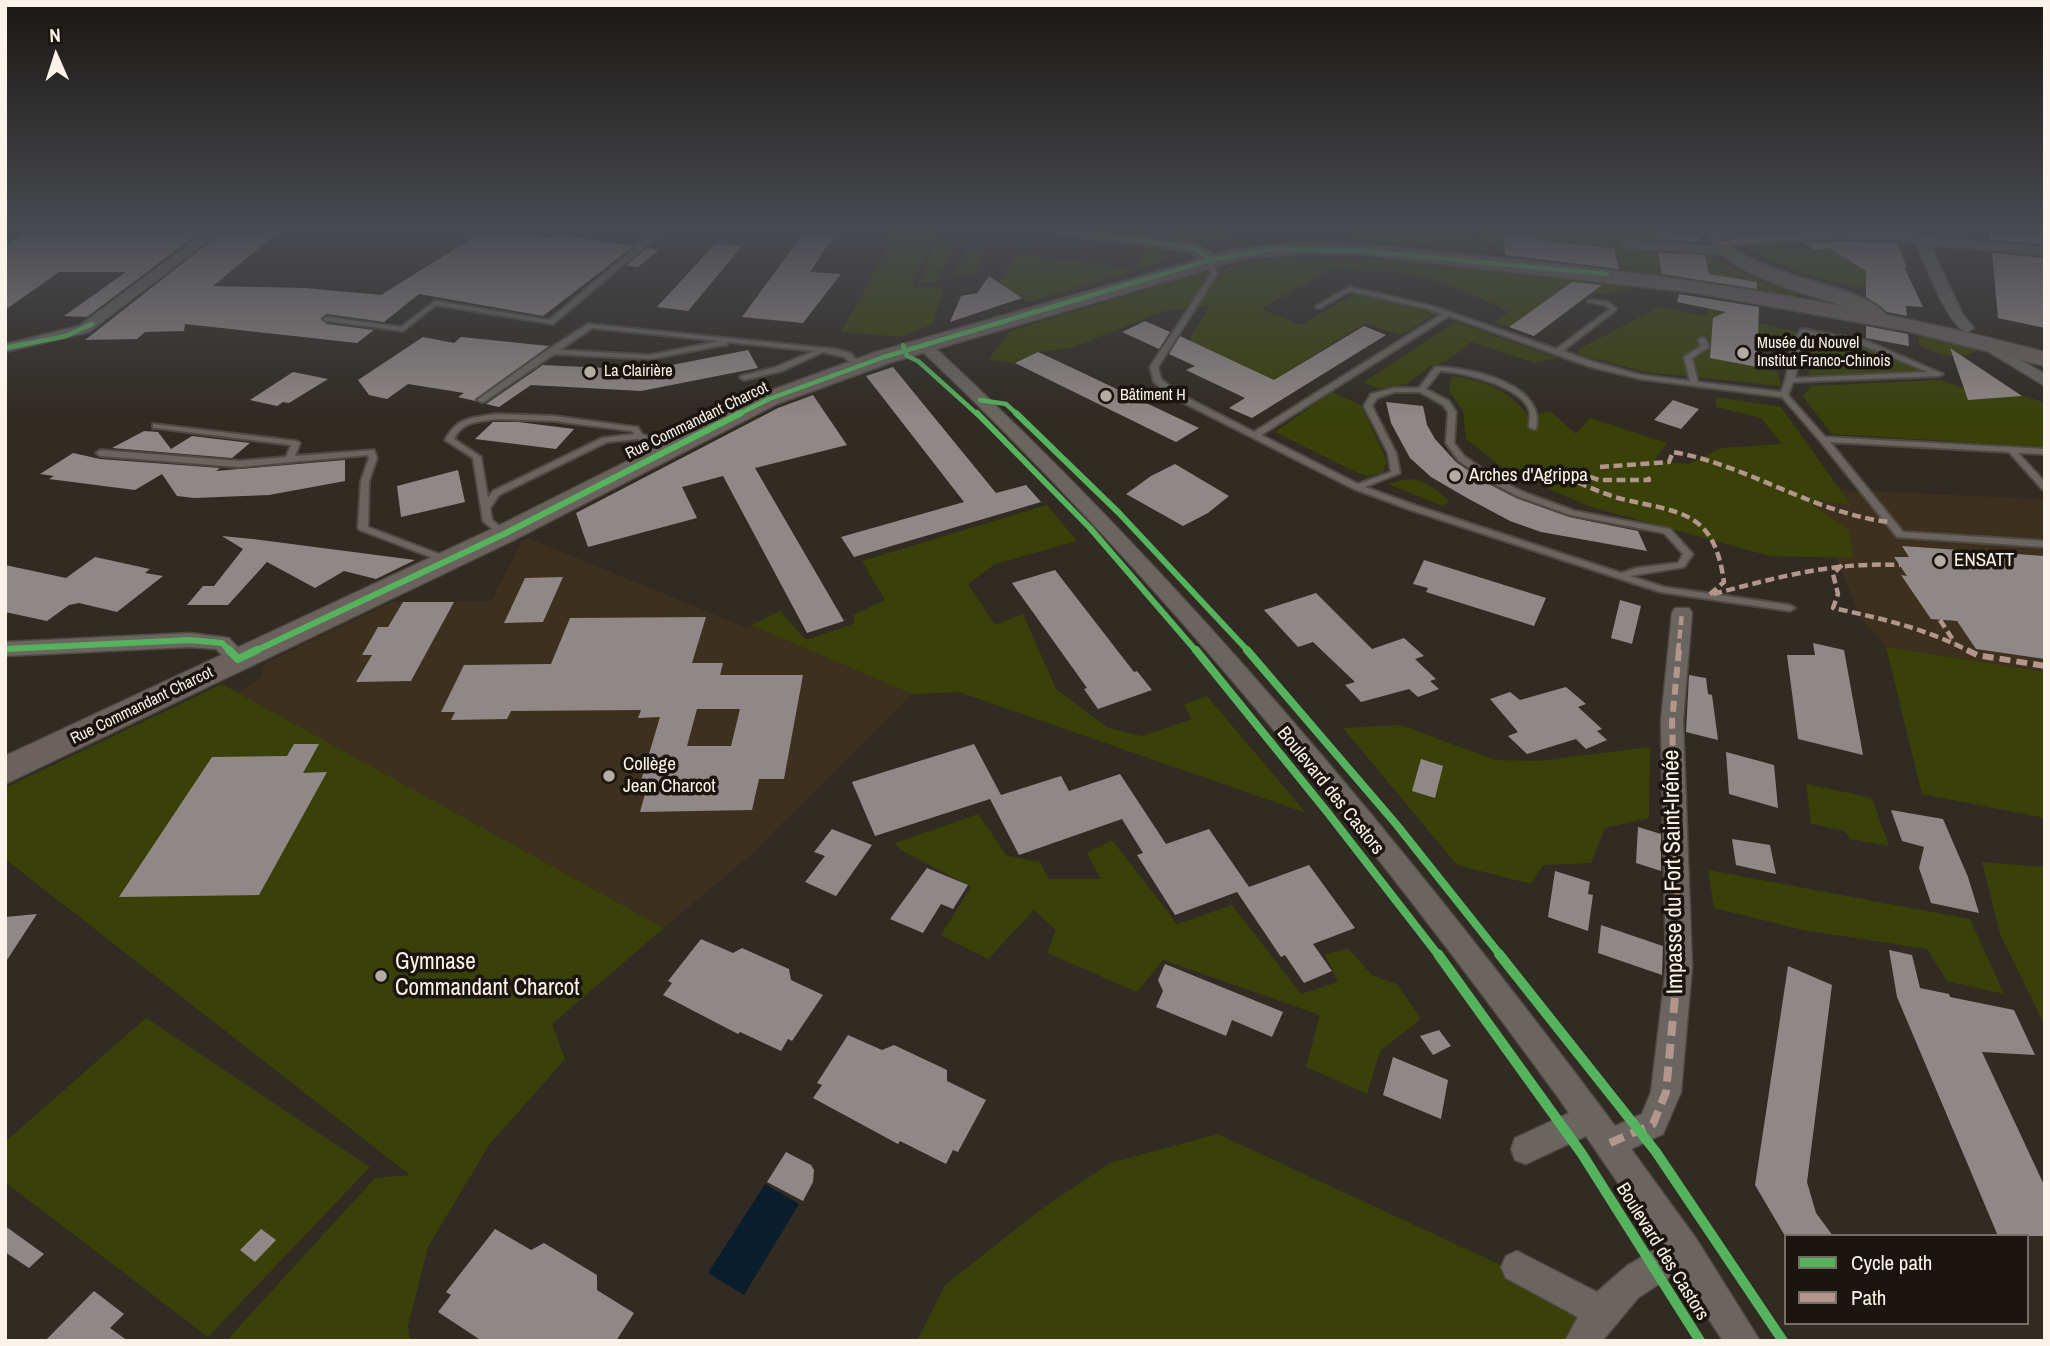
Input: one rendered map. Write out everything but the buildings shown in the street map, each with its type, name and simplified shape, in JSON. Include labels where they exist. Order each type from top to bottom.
[{"type":"main road","name":"Rue Commandant Charcot","points":[[5,771],[504,534],[769,399],[859,366],[1101,293]]},
{"type":"main road","name":"Rue Commandant Charcot","points":[[1730,293],[1873,315],[1972,334]]},
{"type":"main road","points":[[1972,334],[2045,351]]},
{"type":"main road","points":[[1972,334],[2045,359]]},
{"type":"street","points":[[5,348],[66,336],[84,329],[132,293]]},
{"type":"street","points":[[1828,293],[1857,302],[1873,315]]},
{"type":"street","points":[[1946,293],[1972,334],[2045,382]]},
{"type":"street","name":"Boulevard des Castors","points":[[925,346],[1103,520],[1245,676],[1375,833],[1610,1143],[1686,1251],[1743,1341]]},
{"type":"street","name":"Impasse du Fort Saint-Irénée","points":[[1610,1143],[1653,1124],[1666,1092],[1679,967],[1677,826],[1671,721],[1682,613]]},
{"type":"street","points":[[5,649],[190,640],[222,643],[238,659]]},
{"type":"street","points":[[1527,1149],[1591,1118]]},
{"type":"street","points":[[1582,1341],[1600,1311],[1652,1265],[1686,1251]]},
{"type":"street","points":[[1517,1266],[1600,1311]]},
{"type":"lane","points":[[327,319],[403,329],[435,303],[550,322],[585,293]]},
{"type":"lane","points":[[1202,293],[1154,367],[1157,380],[1175,395],[1357,486],[1663,590],[1790,608]]},
{"type":"lane","points":[[1318,307],[1342,293]]},
{"type":"lane","points":[[1366,293],[1430,307],[1594,365],[1641,377],[1784,395],[1900,535],[2045,544]]},
{"type":"lane","points":[[1557,352],[1614,309],[1606,303],[1590,301]]},
{"type":"lane","points":[[1255,435],[1447,314]]},
{"type":"lane","points":[[481,400],[591,326],[822,350],[847,355],[859,366]]},
{"type":"lane","points":[[1784,395],[1793,380],[1793,351],[1802,331],[1864,343],[1939,374],[1793,380]]},
{"type":"lane","points":[[1694,383],[1688,357],[1705,347],[1702,340]]},
{"type":"lane","points":[[550,352],[650,357],[734,341]]},
{"type":"lane","points":[[744,378],[779,369],[822,350]]},
{"type":"lane","points":[[1421,390],[1438,369],[1471,371],[1520,394],[1532,410],[1533,427]]},
{"type":"lane","points":[[1357,486],[1396,473],[1392,453],[1368,406],[1374,396],[1394,390],[1421,390],[1446,403],[1452,412],[1450,443],[1461,458],[1489,478],[1520,494],[1573,513],[1654,526],[1667,531],[1688,554],[1681,565],[1669,569],[1633,570],[1621,576]]},
{"type":"lane","points":[[504,534],[488,521],[477,457],[449,440],[453,430],[472,418],[494,415],[635,429],[639,436]]},
{"type":"lane","points":[[156,426],[296,443],[289,460]]},
{"type":"lane","points":[[487,506],[496,493],[605,440],[639,436],[671,447]]},
{"type":"lane","points":[[1823,439],[2045,452]]},
{"type":"lane","points":[[2010,449],[2045,487]]},
{"type":"lane","points":[[100,453],[198,463],[289,460],[371,452],[373,458],[365,481],[363,528],[436,556],[444,562]]},
{"type":"shaded area","name":"ENSATT","points":[[1808,489],[2045,499],[2045,672],[1886,647],[1860,616]]},
{"type":"shaded area","name":"Collège Jean Charcot","points":[[528,538],[747,628],[751,625],[912,694],[747,858],[664,928],[238,693],[261,677],[264,664],[392,602],[491,601],[522,541]]},
{"type":"green space","points":[[863,293],[942,293],[933,324],[900,337],[841,332]]},
{"type":"green space","points":[[1015,293],[1059,293],[1028,302]]},
{"type":"green space","points":[[1135,293],[1289,293],[1261,309],[1301,325],[1354,294],[1438,313],[1400,335],[1365,323],[1245,398],[1252,370],[1198,344],[1181,353],[1210,305],[1161,312],[1071,348],[1038,352],[1015,363],[988,360],[1010,331]]},
{"type":"green space","points":[[1467,293],[1557,293],[1509,327],[1494,323],[1508,312]]},
{"type":"green space","points":[[1764,293],[1795,293],[1798,294],[1796,298]]},
{"type":"green space","points":[[1659,307],[1707,316],[1708,307],[1755,316],[1758,323],[1798,332],[1792,342],[1727,332],[1726,361],[1778,372],[1781,386],[1645,372],[1577,354],[1579,349]]},
{"type":"green space","points":[[1456,322],[1557,358],[1535,363],[1471,342],[1447,361],[1429,367],[1407,384],[1379,389],[1364,382]]},
{"type":"green space","points":[[1918,334],[1971,343],[1978,351],[1962,356],[1941,354],[1919,345]]},
{"type":"green space","points":[[1809,344],[1854,344],[1901,358],[1930,373],[1809,375]]},
{"type":"green space","points":[[1452,376],[1496,388],[1513,399],[1529,417],[1550,411],[1576,434],[1590,418],[1667,443],[1654,461],[1689,464],[1721,448],[1782,444],[1761,418],[1716,407],[1716,397],[1781,407],[1851,505],[1821,500],[1813,505],[1849,530],[1853,558],[1770,556],[1591,507],[1504,469],[1466,439],[1463,411],[1449,390]]},
{"type":"green space","points":[[1940,380],[1994,398],[2022,396],[2045,402],[2045,447],[1832,434],[1803,397],[1810,386]]},
{"type":"green space","points":[[1332,392],[1361,405],[1387,461],[1382,474],[1367,476],[1353,471],[1275,432]]},
{"type":"green space","points":[[1407,479],[1430,486],[1449,502],[1443,506],[1388,484]]},
{"type":"green space","points":[[1047,505],[1077,541],[995,564],[968,584],[995,625],[1023,614],[1056,689],[1108,728],[1142,736],[1192,719],[1184,705],[1207,696],[1306,813],[959,692],[912,694],[751,625],[780,611],[806,640],[855,623],[853,615],[885,600],[862,561]]},
{"type":"green space","points":[[1886,647],[2045,672],[2045,818],[1922,794]]},
{"type":"green space","name":"Gymnase Commandant Charcot","points":[[222,684],[664,928],[552,1024],[565,1059],[489,1145],[428,1247],[408,1326],[410,1341],[226,1341],[375,1178],[410,1175],[5,859],[5,788]]},
{"type":"green space","points":[[1401,725],[1495,760],[1537,761],[1650,747],[1649,818],[1605,828],[1591,863],[1543,865],[1531,884],[1457,865],[1343,728]]},
{"type":"green space","points":[[1806,784],[1872,798],[1889,846],[1850,839],[1845,831],[1811,824]]},
{"type":"green space","points":[[978,814],[1007,856],[1040,862],[1049,879],[1101,879],[1087,853],[1112,840],[1177,924],[1232,905],[1301,994],[1338,982],[1325,954],[1349,949],[1373,976],[1397,984],[1421,1019],[1380,1051],[1367,1094],[1306,1067],[1320,1015],[1163,960],[1137,992],[1047,953],[1056,930],[1034,910],[988,959],[941,935],[971,887],[901,850],[895,843]]},
{"type":"green space","points":[[1982,862],[2045,867],[2045,1026],[2000,934]]},
{"type":"green space","points":[[1708,870],[1970,919],[2004,994],[1947,981],[1927,949],[1803,930],[1714,908]]},
{"type":"green space","points":[[146,1018],[370,1167],[208,1337],[5,1182],[5,1142]]},
{"type":"green space","points":[[1218,1134],[1600,1311],[1582,1341],[917,1341],[945,1285],[1044,1207],[1110,1163]]},
{"type":"water","points":[[765,1184],[799,1204],[744,1295],[708,1273]]},
{"type":"marked path","points":[[1600,467],[1669,462],[1673,452],[1702,457],[1856,518],[1889,522]]},
{"type":"marked path","points":[[1566,477],[1574,471],[1599,480],[1649,480],[1647,475]]},
{"type":"marked path","points":[[1566,477],[1612,496],[1682,512],[1707,529],[1721,560],[1724,582],[1709,595]]},
{"type":"marked path","points":[[1713,594],[1809,570],[1855,563],[1900,565]]},
{"type":"marked path","points":[[1842,565],[1833,574],[1838,594],[1833,608],[1904,623],[1931,632],[1977,655],[2045,666]]},
{"type":"marked path","points":[[1610,1143],[1653,1124],[1666,1092],[1679,967],[1672,721],[1682,613]]},
{"type":"marked path","points":[[1940,620],[1955,643]]},
{"type":"cycle path","points":[[5,649],[190,640],[222,643],[238,659],[504,534],[769,399],[884,357],[1100,293]]},
{"type":"cycle path","points":[[5,348],[66,336],[92,324]]},
{"type":"cycle path","points":[[903,345],[907,356],[918,361],[1007,442],[1090,528],[1208,665],[1328,813],[1449,968],[1526,1074],[1616,1207],[1700,1341]]},
{"type":"cycle path","points":[[980,400],[1006,404],[1119,513],[1262,666],[1396,824],[1656,1152],[1783,1341]]},
{"type":"place","name":"Musée du Nouvel Institut Franco-Chinois","points":[[1743,353]]},
{"type":"place","name":"La Clairière","points":[[590,372]]},
{"type":"place","name":"Bâtiment H","points":[[1106,396]]},
{"type":"place","name":"Arches d'Agrippa","points":[[1455,476]]},
{"type":"place","name":"ENSATT","points":[[1940,561]]},
{"type":"place","name":"Collège Jean Charcot","points":[[609,776]]},
{"type":"place","name":"Gymnase Commandant Charcot","points":[[381,976]]}]
